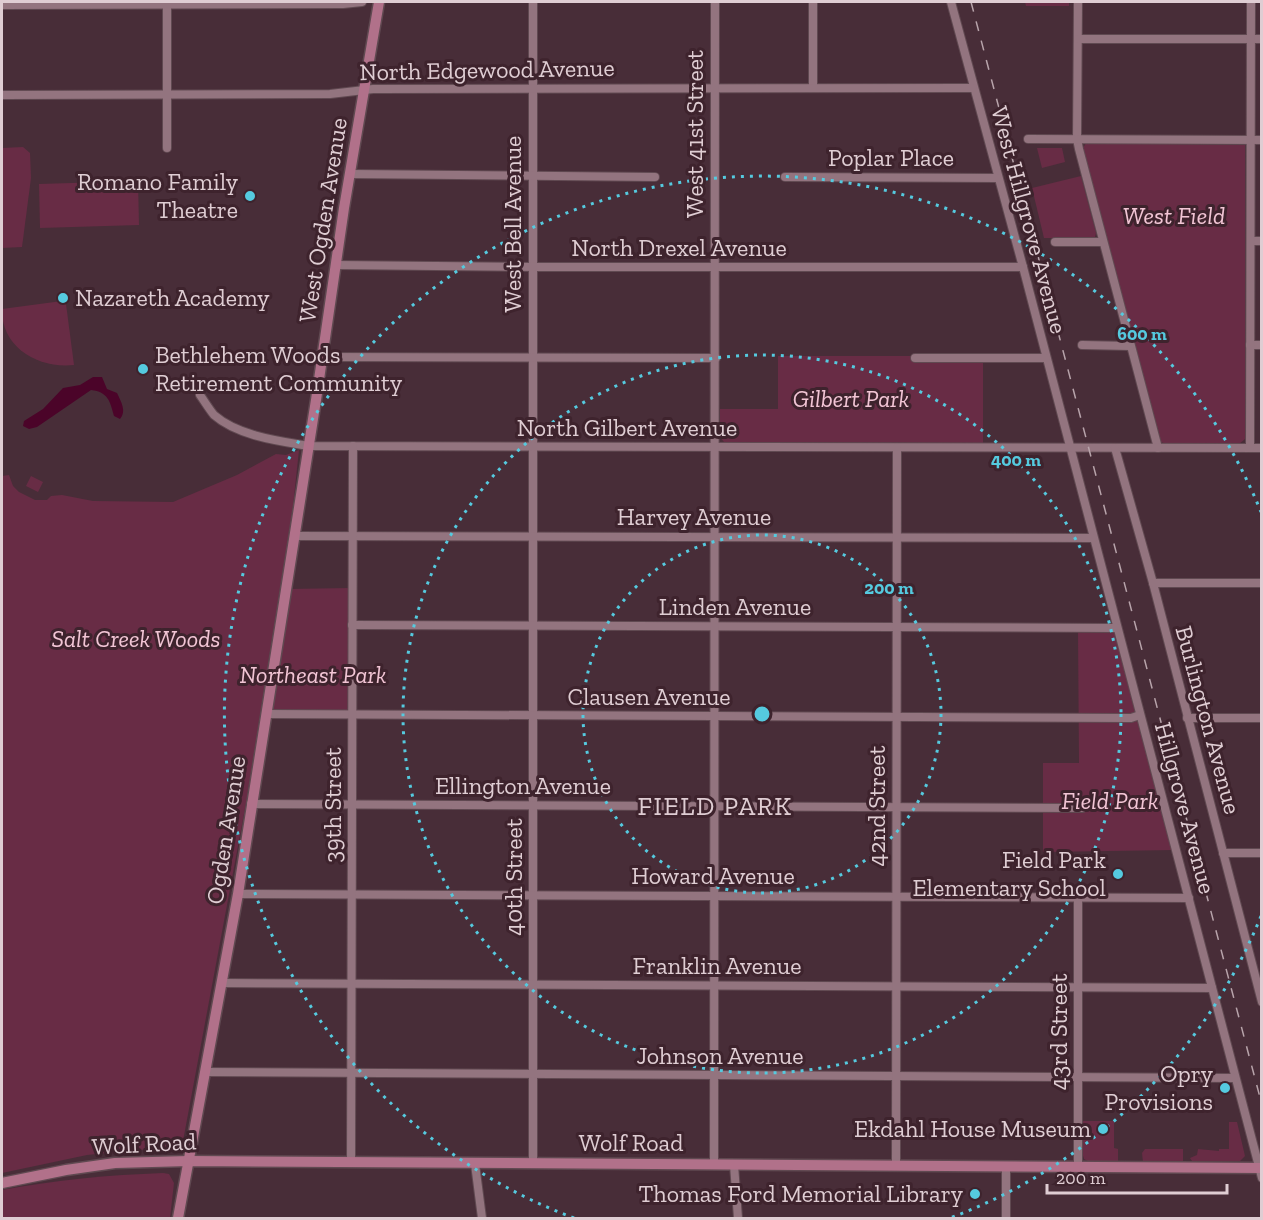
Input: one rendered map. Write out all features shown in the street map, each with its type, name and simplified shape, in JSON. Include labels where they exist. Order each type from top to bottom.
[{"type":"main road","name":"West Ogden Avenue","points":[[309,446],[335,265],[379,2]]},
{"type":"main road","name":"Ogden Avenue","points":[[178,1218],[238,894],[309,446]]},
{"type":"main road","name":"Wolf Road","points":[[2,1183],[115,1163],[189,1161],[1078,1166],[1261,1171]]},
{"type":"street","points":[[2,5],[343,4],[362,2]]},
{"type":"street","name":"West Bell Avenue","points":[[533,2],[534,447]]},
{"type":"street","name":"West 41st Street","points":[[714,1165],[716,986],[715,2]]},
{"type":"street","points":[[813,2],[813,88]]},
{"type":"street","name":"West Hillgrove Avenue","points":[[951,2],[1023,267],[1069,448]]},
{"type":"street","points":[[1078,2],[1077,139],[1158,448]]},
{"type":"street","points":[[1250,448],[1251,2]]},
{"type":"street","points":[[167,3],[167,148]]},
{"type":"street","points":[[1077,39],[1262,39]]},
{"type":"street","name":"North Edgewood Avenue","points":[[2,95],[330,94],[365,89],[533,87],[973,88]]},
{"type":"street","points":[[1028,139],[1262,140]]},
{"type":"street","points":[[350,174],[655,177]]},
{"type":"street","name":"Poplar Place","points":[[785,177],[997,178]]},
{"type":"street","points":[[1251,241],[1262,241]]},
{"type":"street","points":[[1055,242],[1103,242]]},
{"type":"street","name":"North Drexel Avenue","points":[[335,265],[1023,267]]},
{"type":"street","points":[[1082,345],[1130,346]]},
{"type":"street","points":[[1250,345],[1262,345]]},
{"type":"street","points":[[322,357],[716,358]]},
{"type":"street","points":[[915,358],[1046,358]]},
{"type":"street","name":"North Gilbert Avenue","points":[[200,395],[216,416],[226,423],[263,439],[309,446],[1262,448]]},
{"type":"street","name":"39th Street","points":[[351,1163],[353,446]]},
{"type":"street","name":"40th Street","points":[[533,1164],[534,447]]},
{"type":"street","name":"42nd Street","points":[[896,1165],[897,448]]},
{"type":"street","name":"Hillgrove Avenue","points":[[1069,448],[1189,898],[1234,1078],[1261,1171]]},
{"type":"street","name":"Burlington Avenue","points":[[1115,448],[1153,583],[1262,1002]]},
{"type":"street","name":"Harvey Avenue","points":[[294,536],[1093,538]]},
{"type":"street","points":[[1153,583],[1262,584]]},
{"type":"street","name":"Linden Avenue","points":[[352,625],[1117,628]]},
{"type":"street","name":"Clausen Avenue","points":[[266,714],[1131,718],[1140,715]]},
{"type":"street","points":[[1187,718],[1262,718]]},
{"type":"street","name":"Ellington Avenue","points":[[251,804],[1083,808]]},
{"type":"street","points":[[1223,853],[1262,853]]},
{"type":"street","name":"Howard Avenue","points":[[238,894],[1189,898]]},
{"type":"street","name":"43rd Street","points":[[1078,897],[1078,1166]]},
{"type":"street","name":"Franklin Avenue","points":[[222,983],[1212,988]]},
{"type":"street","name":"Johnson Avenue","points":[[206,1072],[1234,1078]]},
{"type":"street","points":[[475,1164],[482,1218]]},
{"type":"street","points":[[734,1165],[738,1218]]},
{"type":"street","points":[[1006,1166],[1006,1218]]},
{"type":"green space","points":[[1025,2],[1069,2],[1069,6],[1026,6]]},
{"type":"green space","name":"West Field","points":[[1086,143],[1245,145],[1245,439],[1239,444],[1166,444],[1161,442],[1083,148]]},
{"type":"green space","points":[[23,147],[30,153],[31,178],[22,247],[2,248],[2,148]]},
{"type":"green space","points":[[1037,148],[1062,148],[1065,162],[1042,168]]},
{"type":"green space","points":[[1081,176],[1096,233],[1095,237],[1044,238],[1032,188]]},
{"type":"green space","points":[[138,181],[139,225],[40,228],[39,184]]},
{"type":"green space","points":[[62,301],[66,304],[74,365],[48,363],[25,353],[15,345],[3,323],[2,309]]},
{"type":"green space","name":"Gilbert Park","points":[[778,356],[913,356],[914,362],[983,362],[983,443],[724,442],[720,437],[720,409],[778,409]]},
{"type":"green space","name":"Salt Creek Woods","points":[[299,450],[293,506],[246,803],[183,1141],[175,1149],[87,1155],[2,1173],[2,476],[9,475],[13,486],[19,492],[35,500],[47,500],[51,496],[62,495],[93,501],[173,502],[237,475],[276,454],[286,455]]},
{"type":"green space","points":[[31,476],[43,482],[38,492],[26,486]]},
{"type":"green space","name":"Northeast Park","points":[[351,588],[351,712],[270,711],[288,589]]},
{"type":"green space","name":"Field Park","points":[[1078,632],[1114,632],[1175,850],[1043,852],[1043,763],[1079,763]]},
{"type":"green space","points":[[1082,1121],[1114,1121],[1114,1148],[1118,1149],[1118,1162],[1090,1162],[1084,1159]]},
{"type":"green space","points":[[1229,1122],[1237,1122],[1245,1156],[1240,1161],[1192,1161],[1190,1158],[1197,1155],[1198,1149],[1219,1151],[1219,1149],[1229,1149]]},
{"type":"green space","points":[[1145,1149],[1183,1149],[1183,1161],[1143,1162],[1142,1153]]},
{"type":"green space","points":[[169,1174],[174,1183],[170,1218],[2,1218],[2,1190],[82,1178]]},
{"type":"shaded area","points":[[93,377],[102,377],[107,389],[117,393],[123,410],[120,419],[114,416],[105,395],[91,390],[37,427],[29,429],[23,426],[24,421],[43,409],[63,388],[80,385]]},
{"type":"railway","points":[[971,2],[1262,1105]]},
{"type":"place","name":"Romano Family Theatre","points":[[250,196]]},
{"type":"place","name":"Nazareth Academy","points":[[63,298]]},
{"type":"place","name":"Bethlehem Woods Retirement Community","points":[[143,369]]},
{"type":"place","name":"Field Park Elementary School","points":[[1118,874]]},
{"type":"place","name":"Opry Provisions","points":[[1225,1088]]},
{"type":"place","name":"Ekdahl House Museum","points":[[1103,1129]]},
{"type":"place","name":"Thomas Ford Memorial Library","points":[[975,1194]]},
{"type":"district","name":"FIELD PARK","points":[[715,806]]}]
